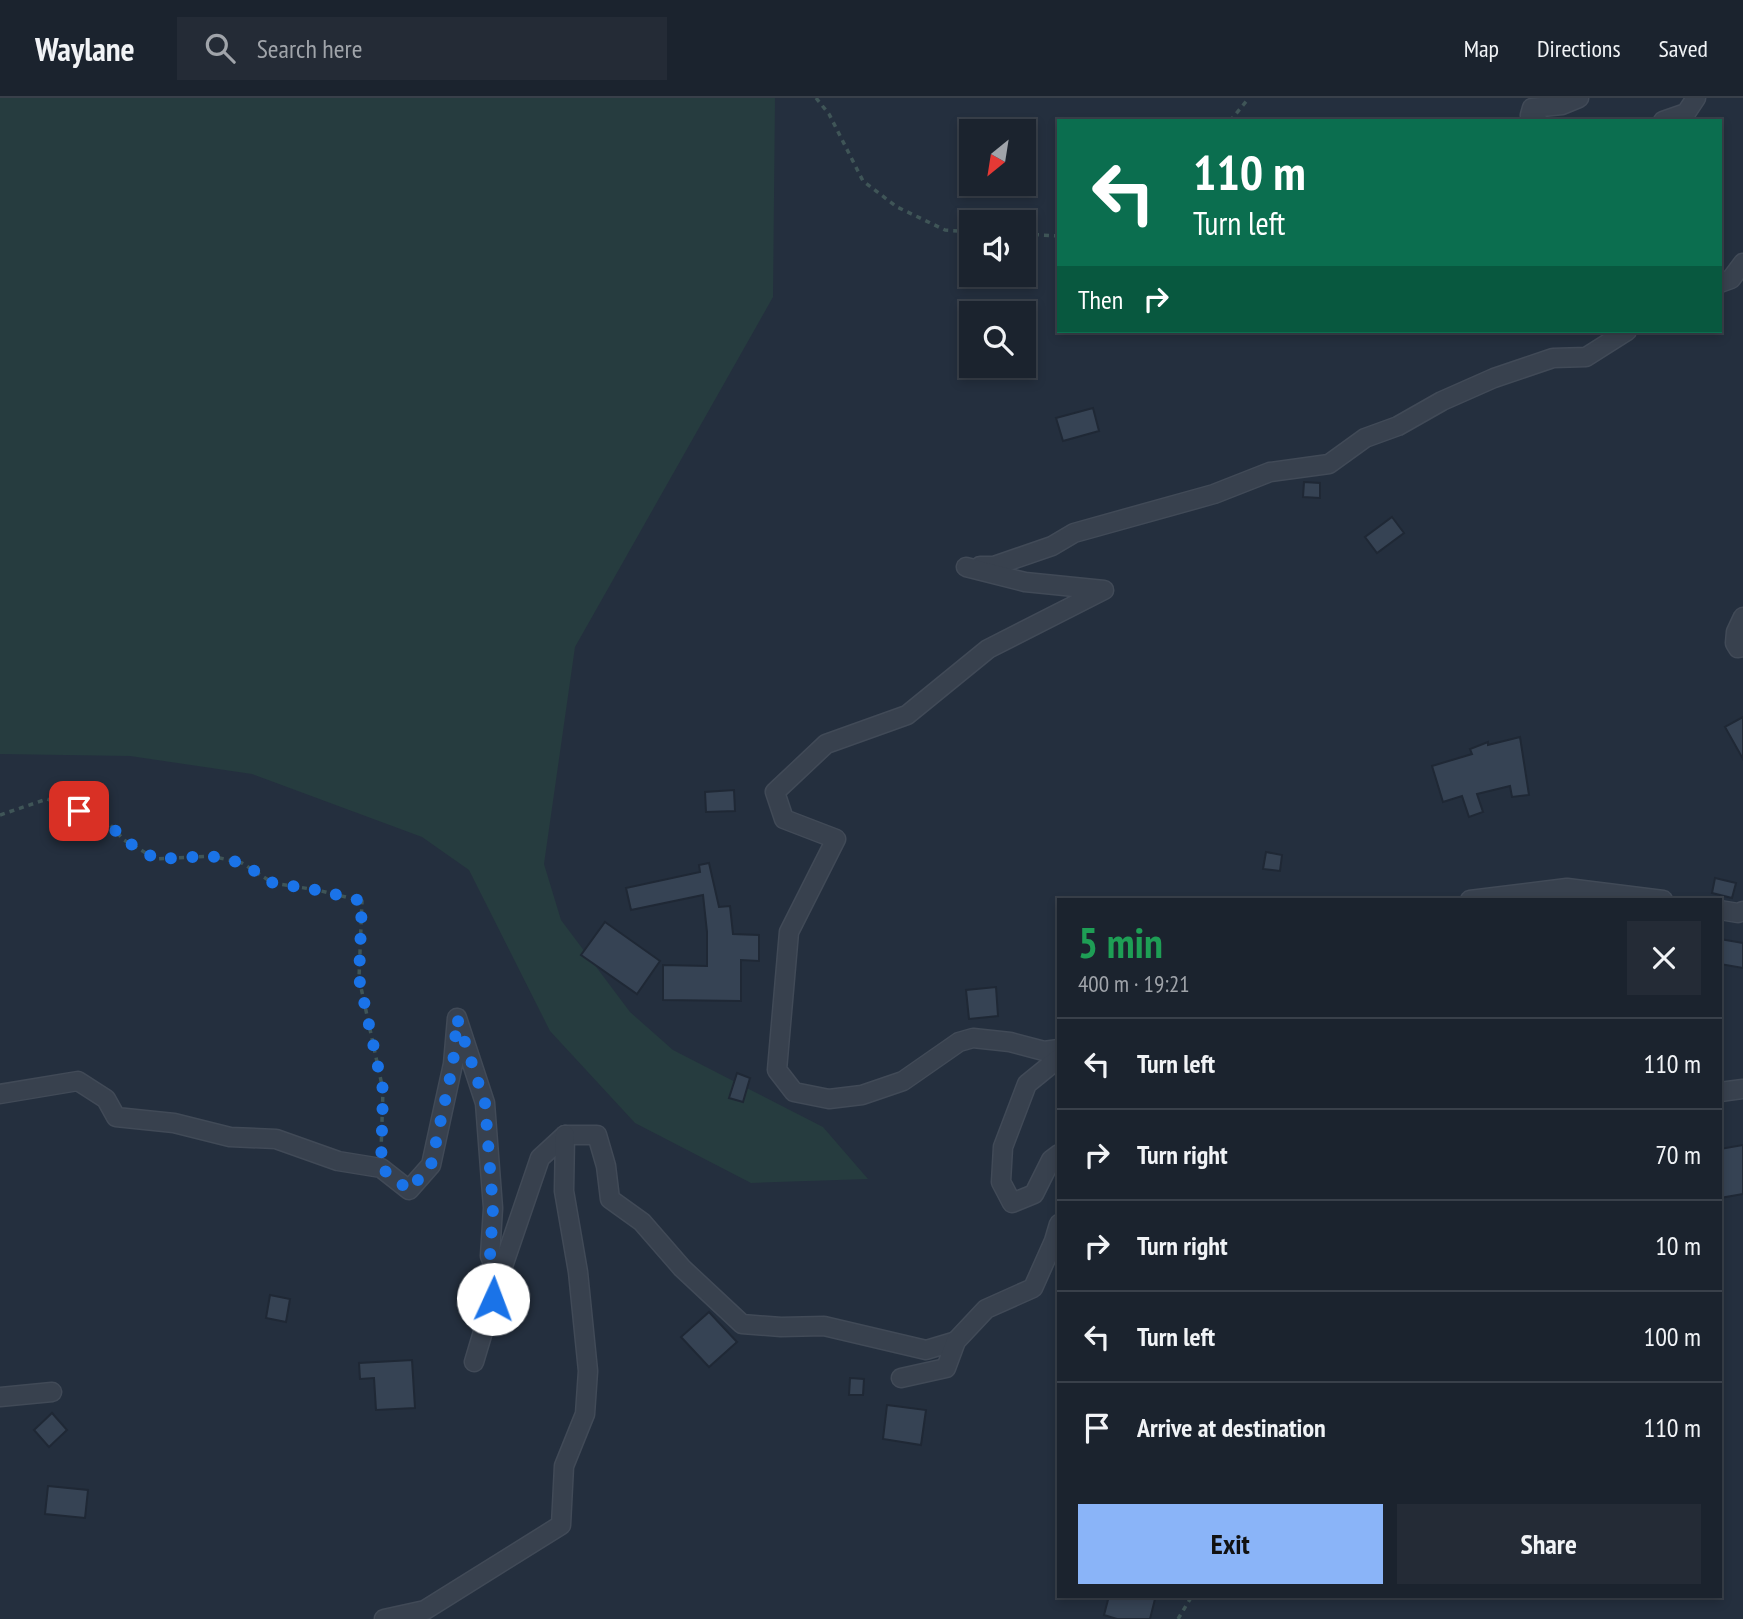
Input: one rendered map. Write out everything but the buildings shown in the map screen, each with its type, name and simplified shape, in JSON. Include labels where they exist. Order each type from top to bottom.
[{"type":"street","points":[[1535,119],[1530,115],[1532,108],[1562,105],[1579,98]]},
{"type":"street","points":[[1669,119],[1686,113],[1696,98]]},
{"type":"street","points":[[1722,282],[1731,279],[1743,263]]},
{"type":"street","points":[[1057,1049],[1044,1051],[1010,1042],[972,1038],[959,1042],[903,1081],[862,1095],[829,1099],[794,1091],[777,1070],[789,932],[836,839],[784,819],[775,792],[826,744],[907,715],[988,649],[1104,590],[1025,582],[966,567],[994,566],[1052,546],[1074,533],[1214,494],[1270,472],[1329,464],[1365,438],[1398,426],[1442,401],[1494,378],[1553,358],[1586,356],[1624,333]]},
{"type":"street","points":[[1743,617],[1735,643],[1738,648],[1743,647]]},
{"type":"street","points":[[1486,898],[1567,888],[1647,898]]},
{"type":"street","points":[[1722,910],[1738,913],[1743,911]]},
{"type":"street","points":[[0,1094],[78,1081],[106,1098],[116,1118],[174,1123],[230,1137],[276,1139],[338,1161],[381,1168],[409,1190],[431,1165],[453,1064],[457,1018],[485,1103],[493,1208],[490,1256],[499,1278]]},
{"type":"street","points":[[1057,1060],[1027,1084],[1003,1147],[1001,1182],[1013,1203],[1034,1194],[1051,1160],[1057,1156]]},
{"type":"street","points":[[1722,1092],[1743,1088]]},
{"type":"street","points":[[384,1619],[425,1610],[561,1525],[564,1466],[585,1414],[589,1371],[578,1272],[564,1191],[565,1135]]},
{"type":"street","points":[[474,1362],[540,1158],[565,1135],[597,1135],[606,1166],[610,1199],[642,1222],[682,1268],[742,1324],[824,1326],[926,1350],[956,1341]]},
{"type":"street","points":[[901,1378],[946,1368],[956,1341],[986,1309],[1034,1288],[1057,1231]]},
{"type":"street","points":[[0,1397],[52,1392]]},
{"type":"path","points":[[816,98],[829,114],[863,181],[897,207],[945,230],[959,231]]},
{"type":"path","points":[[1232,119],[1249,98]]},
{"type":"path","points":[[1036,235],[1057,236]]},
{"type":"path","points":[[0,815],[47,799],[103,817],[124,840],[156,859],[211,856],[242,863],[273,883],[362,901],[359,978],[383,1090],[381,1168]]},
{"type":"path","points":[[1178,1619],[1191,1598]]},
{"type":"green space","points":[[0,98],[775,98],[773,297],[575,647],[544,864],[561,920],[630,1012],[673,1050],[823,1127],[868,1179],[751,1183],[635,1123],[550,1031],[469,870],[422,837],[252,774],[130,756],[0,754]]},
{"type":"route","points":[[79,811],[103,817],[124,840],[156,859],[211,856],[242,863],[273,883],[362,901],[359,978],[383,1090],[381,1168],[409,1190],[431,1165],[453,1064],[457,1018],[485,1103],[493,1208],[490,1256],[499,1278],[493,1299]]}]
